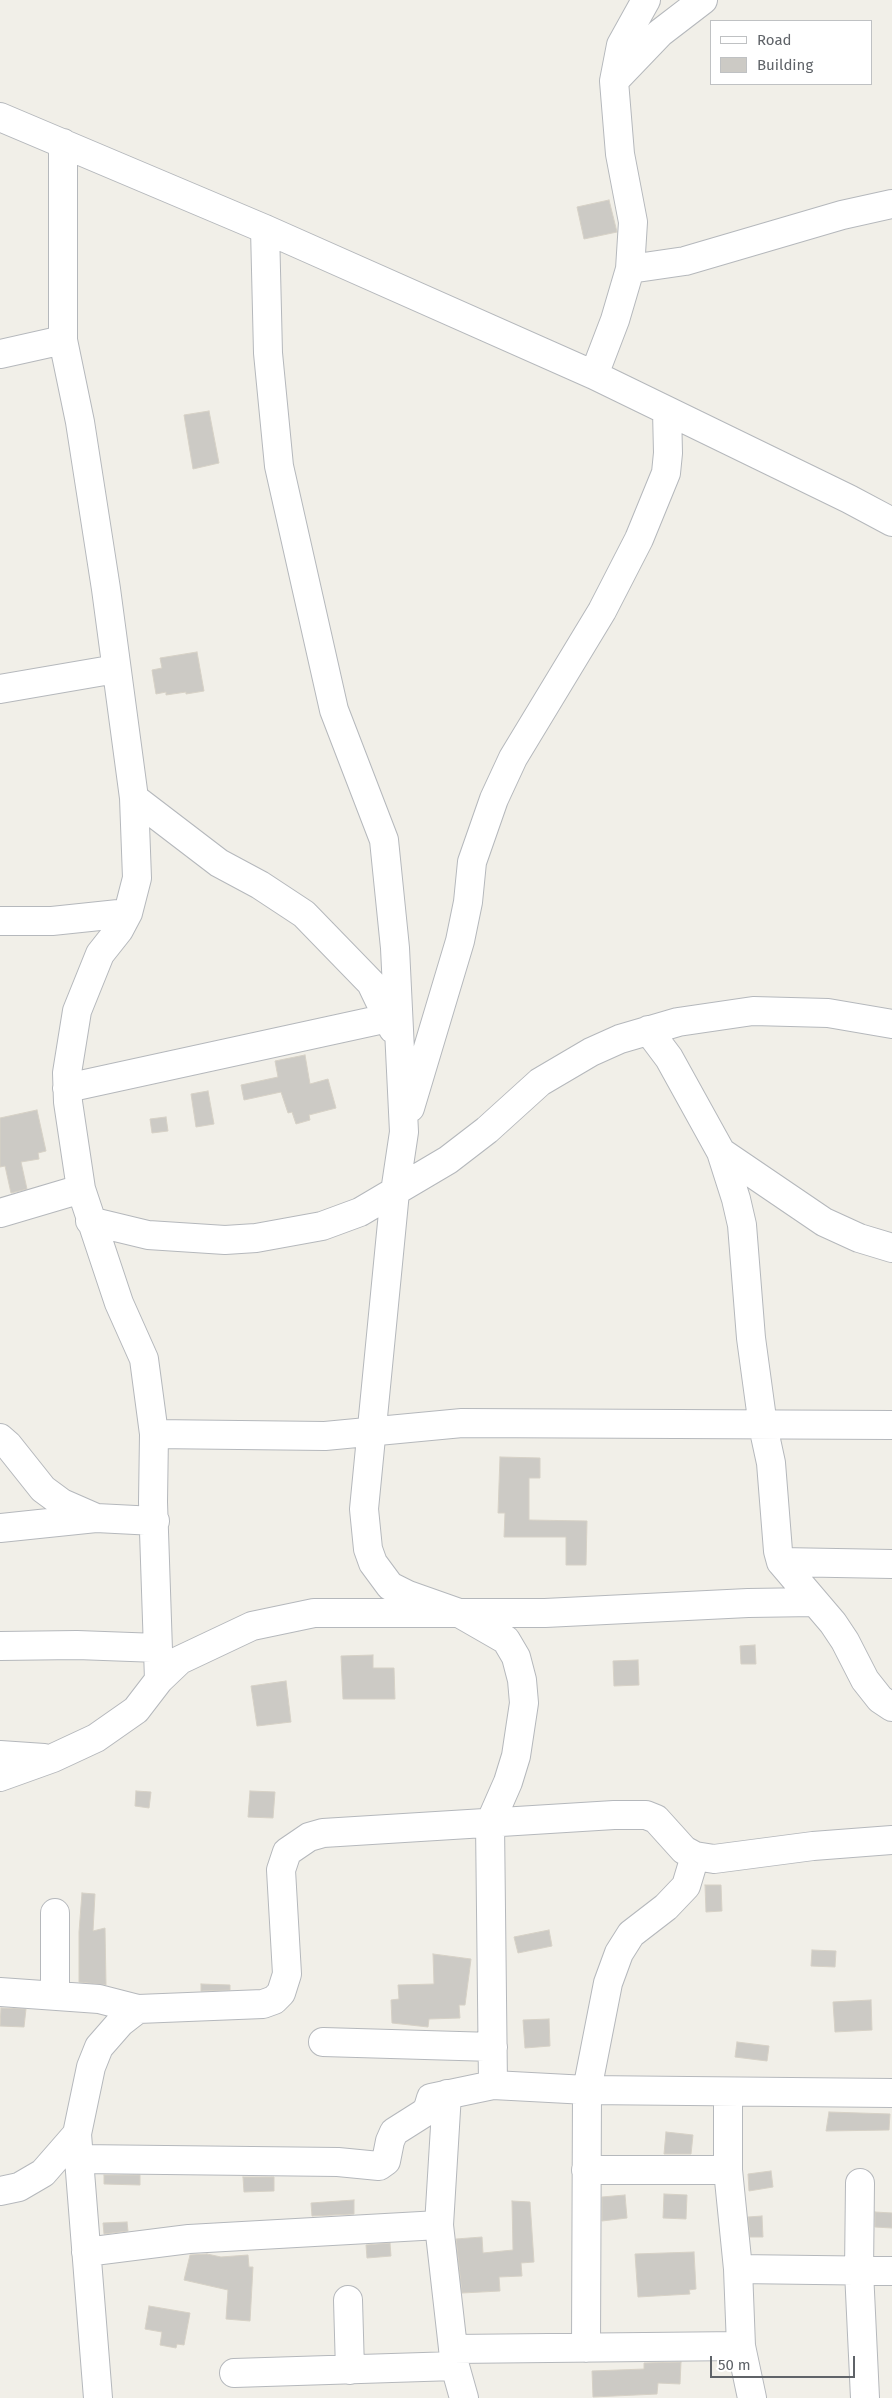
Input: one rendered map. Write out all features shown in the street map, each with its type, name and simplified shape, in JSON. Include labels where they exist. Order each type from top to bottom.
[{"type":"street","points":[[594,375],[615,320],[630,269],[634,222],[620,154],[614,81],[621,46],[646,0]]},
{"type":"street","points":[[614,81],[660,33],[703,0]]},
{"type":"street","points":[[0,117],[265,229],[594,375],[892,522]]},
{"type":"street","points":[[63,143],[64,340],[80,422],[134,798],[136,878],[128,913],[119,930],[100,954],[77,1011],[67,1073],[67,1088],[81,1189],[90,1221],[119,1303],[144,1360],[154,1434],[159,1680]]},
{"type":"street","points":[[630,269],[686,261],[842,215],[892,204]]},
{"type":"street","points":[[265,229],[268,353],[279,466],[334,710],[384,840],[394,948],[393,1030],[404,1132]]},
{"type":"street","points":[[0,354],[64,340]]},
{"type":"street","points":[[493,2085],[490,1823],[508,1782],[516,1756],[524,1703],[522,1680],[516,1656],[506,1640],[459,1613],[408,1595],[390,1586],[372,1563],[368,1549],[364,1508],[395,1192],[404,1132],[460,941],[468,902],[472,862],[494,799],[513,758],[602,611],[639,539],[666,473],[668,453],[667,411]]},
{"type":"street","points":[[0,688],[116,669]]},
{"type":"street","points":[[134,798],[219,863],[260,885],[304,914],[371,982],[393,1030]]},
{"type":"street","points":[[0,921],[52,921],[128,913]]},
{"type":"street","points":[[90,1221],[148,1235],[225,1240],[256,1238],[322,1226],[360,1212],[448,1160],[487,1130],[540,1082],[591,1052],[620,1039],[678,1022],[753,1011],[828,1013],[892,1024]]},
{"type":"street","points":[[67,1088],[393,1030]]},
{"type":"street","points":[[648,1030],[669,1058],[721,1152],[742,1225],[751,1338],[763,1426],[771,1463],[778,1552],[781,1562],[845,1641],[865,1680],[880,1699],[892,1707]]},
{"type":"street","points":[[721,1152],[824,1222],[859,1238],[892,1248]]},
{"type":"street","points":[[0,1213],[81,1189]]},
{"type":"street","points":[[154,1434],[325,1436],[462,1424],[892,1425]]},
{"type":"street","points":[[0,1438],[8,1445],[43,1489],[62,1503],[96,1518]]},
{"type":"street","points":[[0,1528],[96,1518],[155,1521]]},
{"type":"street","points":[[781,1562],[892,1564]]},
{"type":"street","points":[[0,1778],[52,1758],[96,1738],[136,1710],[159,1680],[180,1660],[252,1626],[314,1613],[545,1613],[738,1603],[815,1602]]},
{"type":"street","points":[[0,1646],[77,1644],[158,1648]]},
{"type":"street","points":[[0,1755],[52,1758]]},
{"type":"street","points":[[0,1992],[99,1999],[138,2009],[263,2004],[274,2000],[281,1993],[287,1974],[280,1870],[287,1852],[310,1836],[340,1832],[614,1815],[646,1815],[656,1819],[674,1842],[684,1850],[695,1856],[714,1859],[813,1846],[892,1840]]},
{"type":"street","points":[[586,2348],[587,2090],[608,1983],[619,1953],[631,1934],[666,1908],[686,1886],[695,1856]]},
{"type":"street","points":[[55,1912],[55,1995]]},
{"type":"street","points":[[98,2398],[78,2146],[91,2067],[99,2047],[120,2023],[138,2009]]},
{"type":"street","points":[[323,2042],[493,2047]]},
{"type":"street","points":[[0,2190],[19,2187],[43,2174],[78,2146],[380,2166],[386,2161],[394,2132],[424,2114],[431,2098],[493,2085],[587,2090],[892,2093]]},
{"type":"street","points":[[728,2092],[728,2170],[738,2269],[741,2346],[752,2398]]},
{"type":"street","points":[[447,2094],[439,2224],[454,2358],[464,2398]]},
{"type":"street","points":[[586,2170],[728,2170]]},
{"type":"street","points":[[860,2183],[860,2271],[864,2398]]},
{"type":"street","points":[[86,2252],[189,2239],[439,2224]]},
{"type":"street","points":[[738,2269],[892,2271]]},
{"type":"street","points":[[348,2300],[350,2370]]},
{"type":"street","points":[[234,2373],[350,2370],[454,2358],[586,2348],[741,2346]]},
{"type":"building","points":[[609,200],[617,232],[584,239],[577,207]]},
{"type":"building","points":[[209,411],[219,463],[193,469],[184,415]]},
{"type":"building","points":[[197,652],[204,691],[186,694],[186,692],[166,695],[166,692],[156,694],[152,670],[162,668],[160,658]]},
{"type":"building","points":[[305,1055],[310,1084],[328,1079],[336,1108],[309,1115],[310,1120],[296,1124],[292,1112],[288,1113],[281,1092],[244,1100],[241,1085],[278,1077],[275,1061]]},
{"type":"building","points":[[208,1091],[214,1124],[196,1127],[191,1094]]},
{"type":"building","points":[[37,1110],[46,1151],[38,1153],[39,1159],[21,1162],[27,1189],[11,1193],[5,1166],[0,1167],[0,1118]]},
{"type":"building","points":[[166,1117],[168,1131],[152,1133],[150,1119]]},
{"type":"building","points":[[500,1457],[540,1458],[540,1478],[529,1478],[529,1520],[587,1521],[586,1565],[566,1565],[566,1537],[504,1537],[505,1513],[498,1513]]},
{"type":"building","points":[[755,1645],[756,1664],[741,1664],[740,1646]]},
{"type":"building","points":[[373,1655],[373,1668],[394,1668],[395,1699],[343,1699],[341,1656]]},
{"type":"building","points":[[638,1660],[639,1685],[614,1686],[613,1661]]},
{"type":"building","points":[[286,1681],[291,1722],[257,1726],[251,1686]]},
{"type":"building","points":[[136,1791],[151,1792],[149,1808],[135,1806]]},
{"type":"building","points":[[250,1791],[275,1792],[273,1818],[248,1817]]},
{"type":"building","points":[[705,1885],[721,1885],[722,1911],[706,1912]]},
{"type":"building","points":[[82,1893],[95,1894],[93,1931],[105,1928],[106,1985],[79,1982],[79,1932]]},
{"type":"building","points":[[549,1930],[552,1946],[518,1953],[514,1937]]},
{"type":"building","points":[[812,1950],[836,1951],[835,1967],[811,1966]]},
{"type":"building","points":[[433,1954],[471,1959],[465,2005],[459,2005],[460,2018],[429,2019],[428,2027],[392,2023],[391,2000],[399,1999],[398,1985],[434,1984]]},
{"type":"building","points":[[201,1984],[230,1985],[230,1990],[201,1991]]},
{"type":"building","points":[[871,2000],[872,2030],[835,2032],[833,2002]]},
{"type":"building","points":[[1,2008],[26,2009],[24,2027],[0,2026]]},
{"type":"building","points":[[549,2019],[550,2046],[525,2048],[523,2020]]},
{"type":"building","points":[[737,2042],[769,2046],[767,2061],[735,2057]]},
{"type":"building","points":[[829,2112],[890,2114],[889,2130],[826,2131]]},
{"type":"building","points":[[666,2132],[693,2135],[691,2154],[664,2154]]},
{"type":"building","points":[[771,2171],[773,2187],[749,2191],[748,2174]]},
{"type":"building","points":[[104,2175],[140,2175],[140,2185],[104,2184]]},
{"type":"building","points":[[243,2177],[274,2177],[274,2191],[244,2192]]},
{"type":"building","points":[[664,2194],[687,2195],[686,2219],[663,2218]]},
{"type":"building","points":[[625,2195],[627,2218],[602,2221],[602,2197]]},
{"type":"building","points":[[354,2200],[354,2214],[312,2216],[311,2203]]},
{"type":"building","points":[[512,2201],[530,2202],[534,2262],[521,2263],[522,2276],[499,2277],[500,2291],[462,2293],[456,2239],[482,2237],[483,2253],[513,2250]]},
{"type":"building","points":[[875,2212],[892,2213],[892,2228],[875,2227]]},
{"type":"building","points":[[762,2216],[763,2237],[750,2237],[748,2217]]},
{"type":"building","points":[[127,2222],[128,2231],[104,2234],[103,2223]]},
{"type":"building","points":[[390,2243],[391,2256],[367,2258],[366,2245]]},
{"type":"building","points":[[694,2252],[696,2289],[689,2290],[690,2294],[638,2297],[635,2254]]},
{"type":"building","points":[[207,2254],[221,2257],[248,2255],[249,2267],[253,2267],[250,2321],[226,2319],[228,2290],[184,2280],[190,2255]]},
{"type":"building","points":[[149,2306],[190,2313],[184,2345],[177,2344],[176,2348],[160,2345],[162,2332],[145,2329]]},
{"type":"building","points":[[681,2362],[680,2384],[658,2383],[657,2394],[593,2397],[592,2371],[644,2369],[644,2363]]}]
